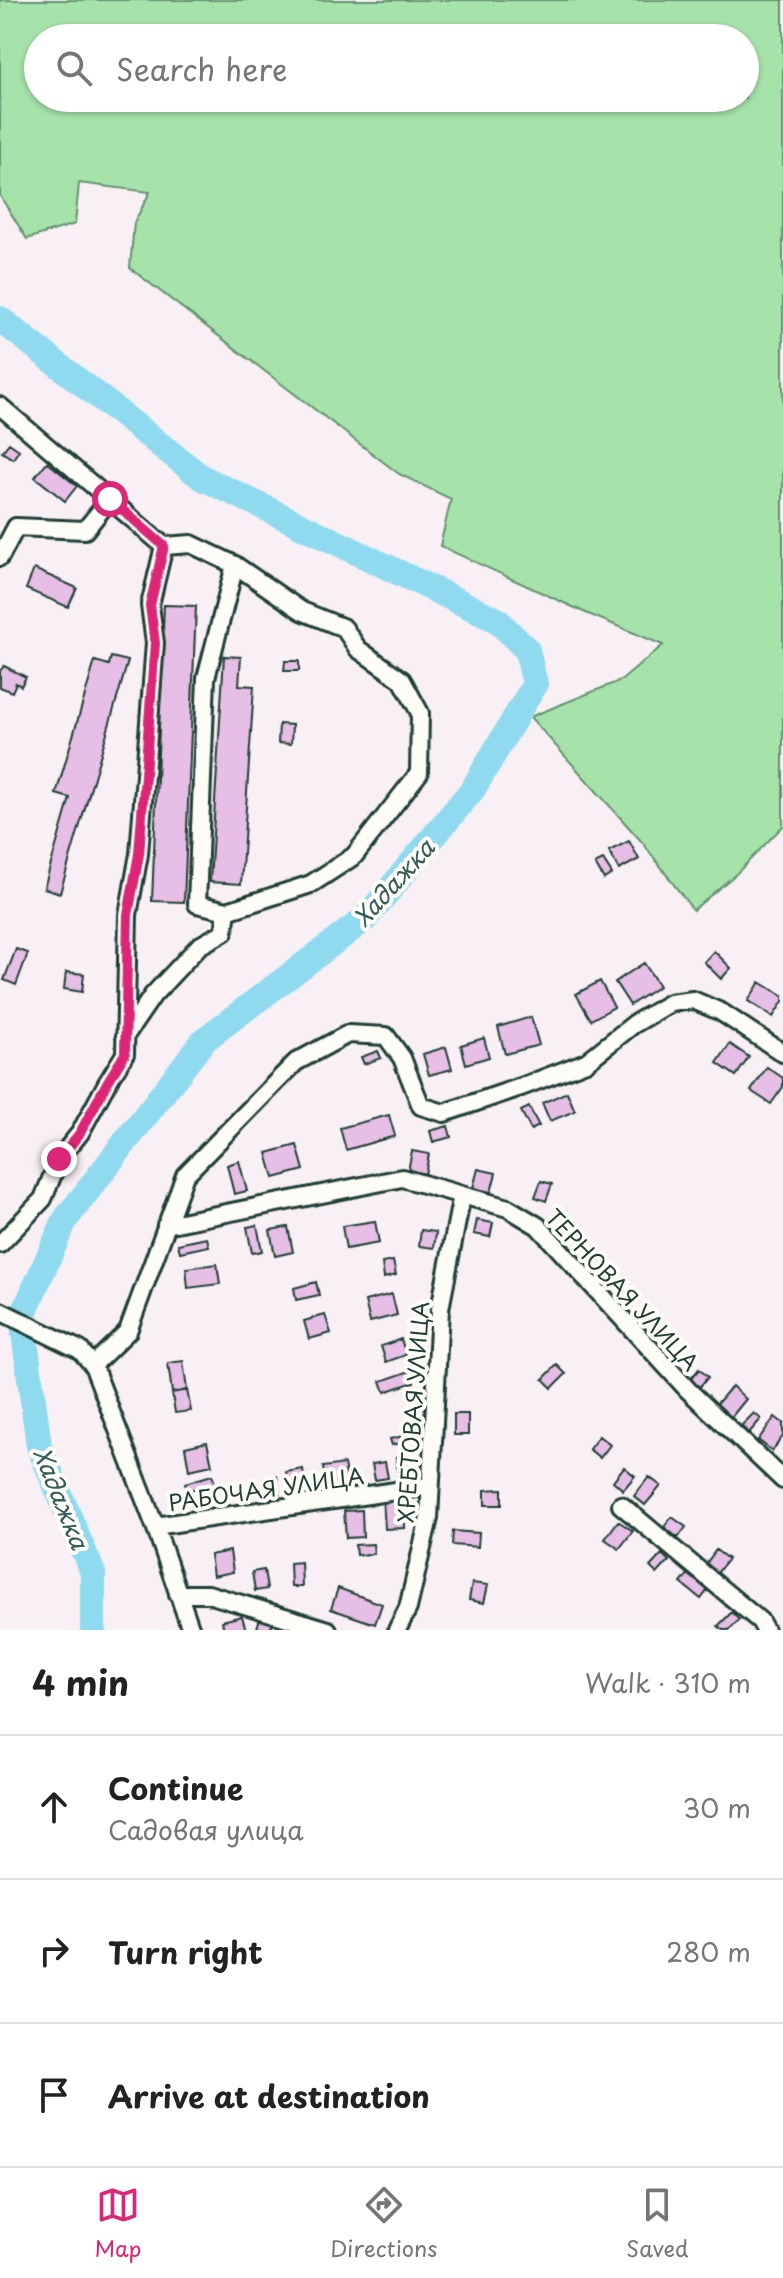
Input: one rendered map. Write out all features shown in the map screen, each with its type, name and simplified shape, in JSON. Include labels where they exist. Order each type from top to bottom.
[{"type":"street","points":[[0,406],[164,546],[191,544],[235,565],[302,611],[344,628],[358,649],[402,680],[420,713],[419,773],[354,856],[311,884],[227,911],[197,904],[206,678],[235,565]]},
{"type":"street","points":[[0,557],[16,527],[85,530],[110,499]]},
{"type":"street","points":[[0,1244],[43,1199],[59,1159],[80,1133],[125,1054],[128,915],[139,854],[155,643],[150,605],[164,546]]},
{"type":"street","points":[[125,1036],[153,995],[199,946],[224,932],[227,911]]},
{"type":"street","points":[[0,1311],[80,1350],[93,1365],[128,1331],[185,1175],[296,1062],[348,1034],[386,1036],[402,1058],[421,1106],[444,1113],[586,1062],[634,1024],[670,1003],[693,1000],[721,1012],[783,1053]]},
{"type":"street","name":"ТЕРНОВАЯ УЛИЦА","points":[[166,1225],[402,1178],[508,1208],[538,1226],[688,1390],[783,1480]]},
{"type":"street","name":"ХРЕБТОВАЯ УЛИЦА","points":[[397,1630],[408,1608],[429,1518],[440,1309],[462,1195]]},
{"type":"street","name":"РАБОЧАЯ УЛИЦА","points":[[93,1365],[191,1630]]},
{"type":"street","name":"РАБОЧАЯ УЛИЦА","points":[[155,1526],[430,1486]]},
{"type":"street","points":[[621,1505],[760,1621],[765,1630]]},
{"type":"street","points":[[178,1594],[208,1594],[328,1630]]},
{"type":"green space","points":[[0,0],[783,0],[783,826],[737,873],[693,910],[642,842],[530,717],[622,680],[663,645],[440,546],[451,499],[399,474],[130,268],[134,223],[150,192],[79,183],[75,224],[27,239],[0,196]]},
{"type":"building","points":[[9,443],[19,450],[13,459],[2,452]]},
{"type":"building","points":[[47,462],[77,486],[65,501],[35,477]]},
{"type":"building","points":[[34,569],[77,588],[68,607],[26,589]]},
{"type":"building","points":[[164,605],[196,606],[184,902],[152,901]]},
{"type":"building","points":[[224,656],[241,657],[239,685],[254,686],[241,884],[210,882]]},
{"type":"building","points":[[111,657],[128,661],[60,893],[44,888],[70,798],[56,794],[95,661],[109,665]]},
{"type":"building","points":[[285,661],[299,661],[299,671],[284,671]]},
{"type":"building","points":[[4,666],[26,677],[21,686],[16,683],[12,692],[0,687],[0,671]]},
{"type":"building","points":[[279,724],[292,725],[291,744],[278,743]]},
{"type":"building","points":[[629,841],[639,859],[619,870],[609,851]]},
{"type":"building","points":[[603,860],[612,874],[604,879],[595,864]]},
{"type":"building","points":[[16,949],[28,953],[16,985],[4,980]]},
{"type":"building","points":[[714,951],[731,968],[721,979],[704,962]]},
{"type":"building","points":[[644,963],[659,986],[630,1005],[615,982]]},
{"type":"building","points":[[66,972],[84,974],[82,992],[64,989]]},
{"type":"building","points":[[600,981],[614,1007],[591,1020],[576,994]]},
{"type":"building","points":[[760,982],[783,996],[773,1017],[748,1001]]},
{"type":"building","points":[[531,1017],[539,1045],[505,1054],[498,1027]]},
{"type":"building","points":[[484,1038],[489,1057],[466,1064],[461,1045]]},
{"type":"building","points":[[730,1044],[749,1057],[736,1076],[717,1063]]},
{"type":"building","points":[[446,1047],[452,1069],[429,1075],[423,1054]]},
{"type":"building","points":[[378,1051],[381,1058],[364,1064],[361,1057]]},
{"type":"building","points":[[767,1067],[783,1078],[783,1087],[771,1104],[751,1091]]},
{"type":"building","points":[[567,1092],[575,1111],[550,1121],[542,1103]]},
{"type":"building","points":[[529,1107],[539,1126],[531,1130],[521,1111]]},
{"type":"building","points":[[389,1115],[395,1136],[346,1150],[340,1128]]},
{"type":"building","points":[[448,1126],[451,1137],[433,1142],[430,1131]]},
{"type":"building","points":[[297,1145],[304,1170],[274,1178],[267,1153]]},
{"type":"building","points":[[412,1151],[429,1154],[425,1174],[408,1171]]},
{"type":"building","points":[[239,1161],[247,1191],[234,1194],[227,1165]]},
{"type":"building","points":[[478,1169],[496,1173],[491,1192],[473,1188]]},
{"type":"building","points":[[541,1181],[552,1184],[546,1201],[535,1197]]},
{"type":"building","points":[[477,1220],[493,1223],[490,1237],[474,1234]]},
{"type":"building","points":[[375,1221],[379,1243],[346,1249],[342,1226]]},
{"type":"building","points":[[257,1225],[262,1251],[252,1253],[247,1227]]},
{"type":"building","points":[[288,1227],[293,1252],[275,1256],[270,1230]]},
{"type":"building","points":[[421,1230],[436,1232],[434,1248],[419,1246]]},
{"type":"building","points":[[207,1238],[209,1246],[180,1252],[178,1244]]},
{"type":"building","points":[[393,1261],[396,1275],[384,1278],[382,1263]]},
{"type":"building","points":[[217,1264],[220,1284],[188,1288],[186,1268]]},
{"type":"building","points":[[613,1270],[619,1278],[605,1288],[599,1280]]},
{"type":"building","points":[[316,1282],[319,1295],[296,1300],[294,1288]]},
{"type":"building","points":[[392,1294],[397,1315],[370,1322],[365,1301]]},
{"type":"building","points":[[325,1315],[331,1333],[309,1339],[304,1321]]},
{"type":"building","points":[[401,1339],[406,1355],[386,1362],[381,1346]]},
{"type":"building","points":[[183,1361],[187,1390],[172,1393],[168,1363]]},
{"type":"building","points":[[557,1365],[566,1374],[552,1388],[543,1379]]},
{"type":"building","points":[[699,1369],[708,1377],[697,1390],[688,1382]]},
{"type":"building","points":[[410,1371],[414,1382],[385,1392],[381,1381]]},
{"type":"building","points":[[732,1386],[746,1399],[729,1420],[714,1407]]},
{"type":"building","points":[[187,1390],[191,1411],[175,1413],[172,1393]]},
{"type":"building","points":[[754,1413],[761,1419],[749,1433],[741,1426]]},
{"type":"building","points":[[454,1414],[468,1414],[468,1435],[454,1435]]},
{"type":"building","points":[[775,1417],[783,1423],[783,1436],[772,1451],[758,1440]]},
{"type":"building","points":[[408,1435],[409,1441],[392,1445],[390,1439]]},
{"type":"building","points":[[599,1436],[610,1445],[600,1458],[589,1449]]},
{"type":"building","points":[[207,1442],[212,1465],[189,1470],[185,1447]]},
{"type":"building","points":[[410,1455],[412,1477],[398,1479],[396,1457]]},
{"type":"building","points":[[385,1462],[388,1478],[375,1480],[372,1464]]},
{"type":"building","points":[[344,1464],[348,1485],[326,1488],[323,1467]]},
{"type":"building","points":[[624,1467],[635,1476],[623,1490],[613,1481]]},
{"type":"building","points":[[303,1469],[306,1494],[289,1496],[286,1472]]},
{"type":"building","points":[[212,1475],[215,1483],[187,1491],[185,1483]]},
{"type":"building","points":[[277,1476],[280,1500],[273,1501],[269,1477]]},
{"type":"building","points":[[649,1477],[661,1486],[645,1505],[634,1496]]},
{"type":"building","points":[[502,1489],[502,1505],[485,1505],[485,1490]]},
{"type":"building","points":[[214,1492],[217,1509],[198,1512],[196,1495]]},
{"type":"building","points":[[404,1499],[405,1528],[385,1529],[383,1500]]},
{"type":"building","points":[[362,1510],[363,1537],[346,1538],[344,1511]]},
{"type":"building","points":[[672,1517],[686,1527],[678,1538],[664,1527]]},
{"type":"building","points":[[618,1521],[633,1531],[619,1549],[605,1539]]},
{"type":"building","points":[[453,1531],[479,1533],[478,1547],[452,1545]]},
{"type":"building","points":[[373,1544],[374,1554],[356,1555],[355,1545]]},
{"type":"building","points":[[716,1550],[728,1559],[717,1573],[705,1565]]},
{"type":"building","points":[[230,1551],[233,1572],[213,1576],[210,1555]]},
{"type":"building","points":[[662,1554],[669,1561],[657,1574],[650,1567]]},
{"type":"building","points":[[301,1562],[302,1587],[291,1587],[290,1563]]},
{"type":"building","points":[[264,1570],[267,1589],[255,1591],[252,1572]]},
{"type":"building","points":[[690,1572],[710,1587],[701,1599],[681,1583]]},
{"type":"building","points":[[472,1583],[488,1585],[484,1603],[469,1600]]},
{"type":"building","points":[[338,1588],[382,1604],[375,1624],[331,1609]]},
{"type":"building","points":[[732,1612],[739,1620],[729,1630],[723,1630],[718,1626]]},
{"type":"building","points":[[242,1616],[246,1630],[224,1630],[222,1621]]},
{"type":"building","points":[[260,1618],[273,1622],[270,1630],[257,1628]]},
{"type":"waterway","name":"Хадажка","points":[[0,319],[201,477],[497,620],[527,650],[535,684],[473,789],[366,918],[204,1040],[65,1220],[22,1317],[39,1446],[93,1573],[93,1630]]},
{"type":"route","points":[[59,1159],[80,1133],[125,1054],[128,915],[139,854],[148,761],[155,643],[150,605],[164,546],[110,499]]}]
